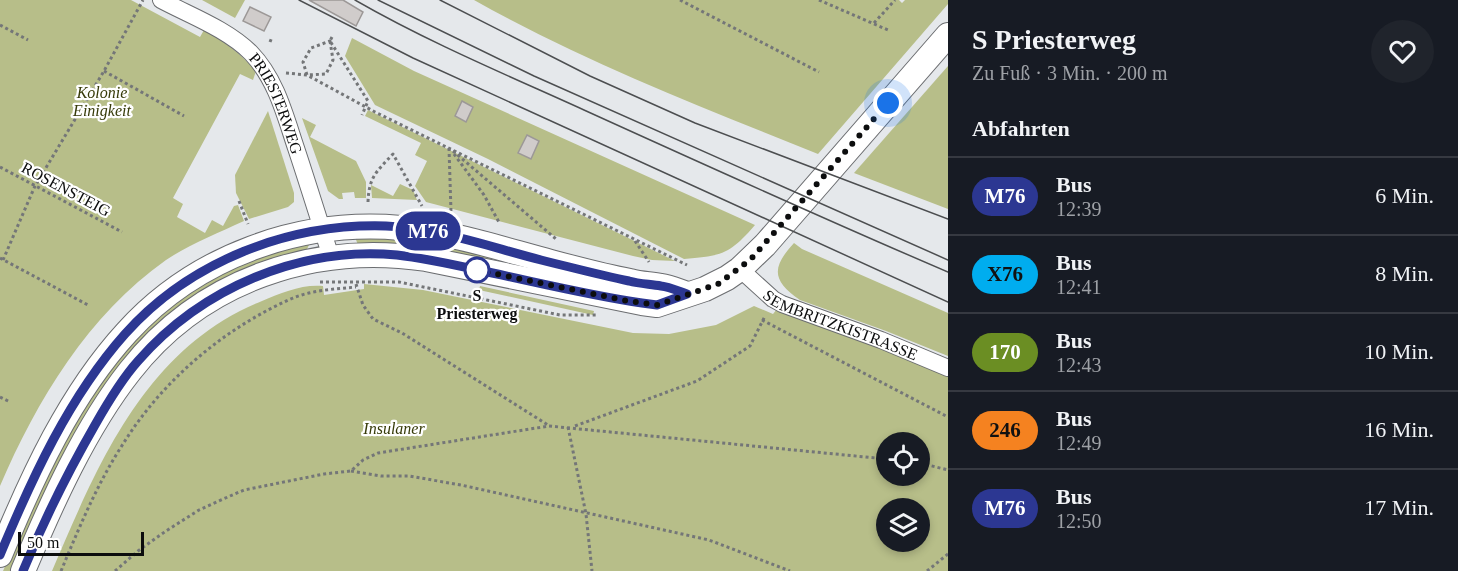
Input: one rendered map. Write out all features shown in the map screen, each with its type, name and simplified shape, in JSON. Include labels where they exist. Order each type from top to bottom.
[{"type":"main road","points":[[23,571],[55,499],[92,431],[124,379],[151,347],[200,306],[239,284],[273,270],[331,256],[382,254],[411,257],[657,305],[718,284],[765,245],[948,35]]},
{"type":"main road","points":[[0,555],[29,489],[72,409],[104,359],[136,322],[177,288],[230,257],[280,239],[322,230],[386,226],[430,232],[632,282],[662,286],[687,294]]},
{"type":"street","name":"PRIESTERWEG","points":[[161,0],[241,44],[270,78],[284,112],[331,256]]},
{"type":"street","name":"SEMBRITZKISTRASSE","points":[[740,268],[782,304],[881,340],[948,368]]},
{"type":"path","points":[[88,305],[2,259],[35,186],[104,71],[143,0]]},
{"type":"path","points":[[681,0],[819,72]]},
{"type":"path","points":[[819,0],[888,30]]},
{"type":"path","points":[[874,23],[896,0]]},
{"type":"path","points":[[0,25],[28,40]]},
{"type":"path","points":[[270,42],[272,37]]},
{"type":"path","points":[[282,73],[326,74],[333,60],[331,39]]},
{"type":"path","points":[[331,39],[311,48],[303,62],[307,75],[687,265]]},
{"type":"path","points":[[331,39],[369,102],[362,115]]},
{"type":"path","points":[[104,71],[184,116]]},
{"type":"path","points":[[449,148],[451,212]]},
{"type":"path","points":[[449,148],[484,195],[500,224]]},
{"type":"path","points":[[449,148],[556,239]]},
{"type":"path","points":[[365,204],[369,185],[378,170],[393,154],[422,206]]},
{"type":"path","name":"ROSENSTEIG","points":[[0,167],[122,232]]},
{"type":"path","points":[[239,201],[248,224]]},
{"type":"path","points":[[633,238],[649,262]]},
{"type":"path","points":[[317,282],[385,281],[420,285],[568,316]]},
{"type":"path","points":[[61,571],[100,484],[123,444],[146,411],[196,359],[240,327],[294,298],[325,290],[356,286],[363,305],[373,319],[402,333],[549,426]]},
{"type":"path","points":[[573,427],[697,381],[750,346],[764,318],[948,417]]},
{"type":"path","points":[[0,397],[10,402]]},
{"type":"path","points":[[351,471],[363,460],[378,453],[549,426],[876,458]]},
{"type":"path","points":[[568,427],[586,514],[592,571]]},
{"type":"path","points":[[930,466],[948,470]]},
{"type":"path","points":[[115,571],[138,551],[199,510],[244,490],[351,471],[381,476],[409,476],[451,484],[709,540],[790,571]]},
{"type":"path","points":[[927,571],[948,554]]},
{"type":"green space","name":"Kolonie Einigkeit","points":[[0,0],[131,0],[200,37],[204,30],[232,48],[256,71],[253,80],[240,74],[173,198],[183,204],[177,217],[205,233],[212,220],[223,226],[234,206],[238,205],[244,221],[175,254],[138,282],[112,306],[89,333],[48,391],[0,486]]},
{"type":"green space","points":[[202,0],[245,0],[235,18]]},
{"type":"green space","points":[[474,0],[899,0],[902,3],[905,0],[948,0],[948,4],[818,154],[600,64]]},
{"type":"green space","points":[[352,38],[414,71],[755,225],[739,242],[724,252],[684,259],[488,159],[375,105],[345,56]]},
{"type":"green space","points":[[948,66],[948,209],[854,173]]},
{"type":"green space","points":[[368,110],[675,261],[633,256],[426,202],[415,186],[427,161],[415,155],[421,143],[365,116]]},
{"type":"green space","points":[[268,111],[294,193],[294,202],[288,207],[249,219],[236,193],[235,175]]},
{"type":"green space","points":[[302,118],[316,125],[310,137],[356,161],[366,182],[366,198],[355,198],[354,192],[342,193],[343,199],[339,199],[328,191]]},
{"type":"green space","points":[[400,184],[413,190],[417,200],[372,198],[371,185],[393,196]]},
{"type":"green space","points":[[355,237],[399,237],[491,256],[490,263],[358,245]]},
{"type":"green space","points":[[311,241],[306,251],[185,305],[13,571],[3,571],[60,447],[112,364],[171,304],[235,265]]},
{"type":"green space","points":[[794,243],[802,249],[948,313],[948,356],[800,300],[784,286],[778,273],[782,259]]},
{"type":"green space","name":"Insulaner","points":[[364,284],[423,290],[633,333],[669,334],[716,325],[754,306],[773,314],[777,309],[948,374],[948,571],[52,571],[88,490],[130,414],[156,379],[186,348],[221,322],[284,292],[323,286],[324,295],[364,289]]},
{"type":"green space","points":[[480,286],[594,311],[593,315],[479,290]]},
{"type":"building","points":[[309,0],[343,0],[363,12],[356,26]]},
{"type":"building","points":[[250,7],[271,17],[264,31],[243,21]]},
{"type":"building","points":[[462,101],[473,107],[466,122],[455,116]]},
{"type":"building","points":[[527,135],[539,141],[531,159],[518,153]]},
{"type":"tram line","points":[[299,0],[413,58],[948,302]]},
{"type":"tram line","points":[[355,0],[468,58],[948,272]]},
{"type":"tram line","points":[[378,0],[534,76],[948,260]]},
{"type":"tram line","points":[[440,0],[590,76],[695,123],[948,219]]},
{"type":"bus line","name":"M76","points":[[0,555],[23,501],[57,435],[113,347],[148,311],[190,279],[230,257],[261,245],[296,234],[322,230],[386,226],[430,232],[605,276],[662,286],[687,294],[657,305],[426,259],[382,254],[331,256],[261,274],[200,306],[151,347],[129,371],[76,458],[51,507],[23,571]]},
{"type":"place","name":"S Priesterweg","points":[[477,270]]},
{"type":"route","points":[[477,270],[657,305],[718,284],[751,259],[765,245],[888,103]]}]
